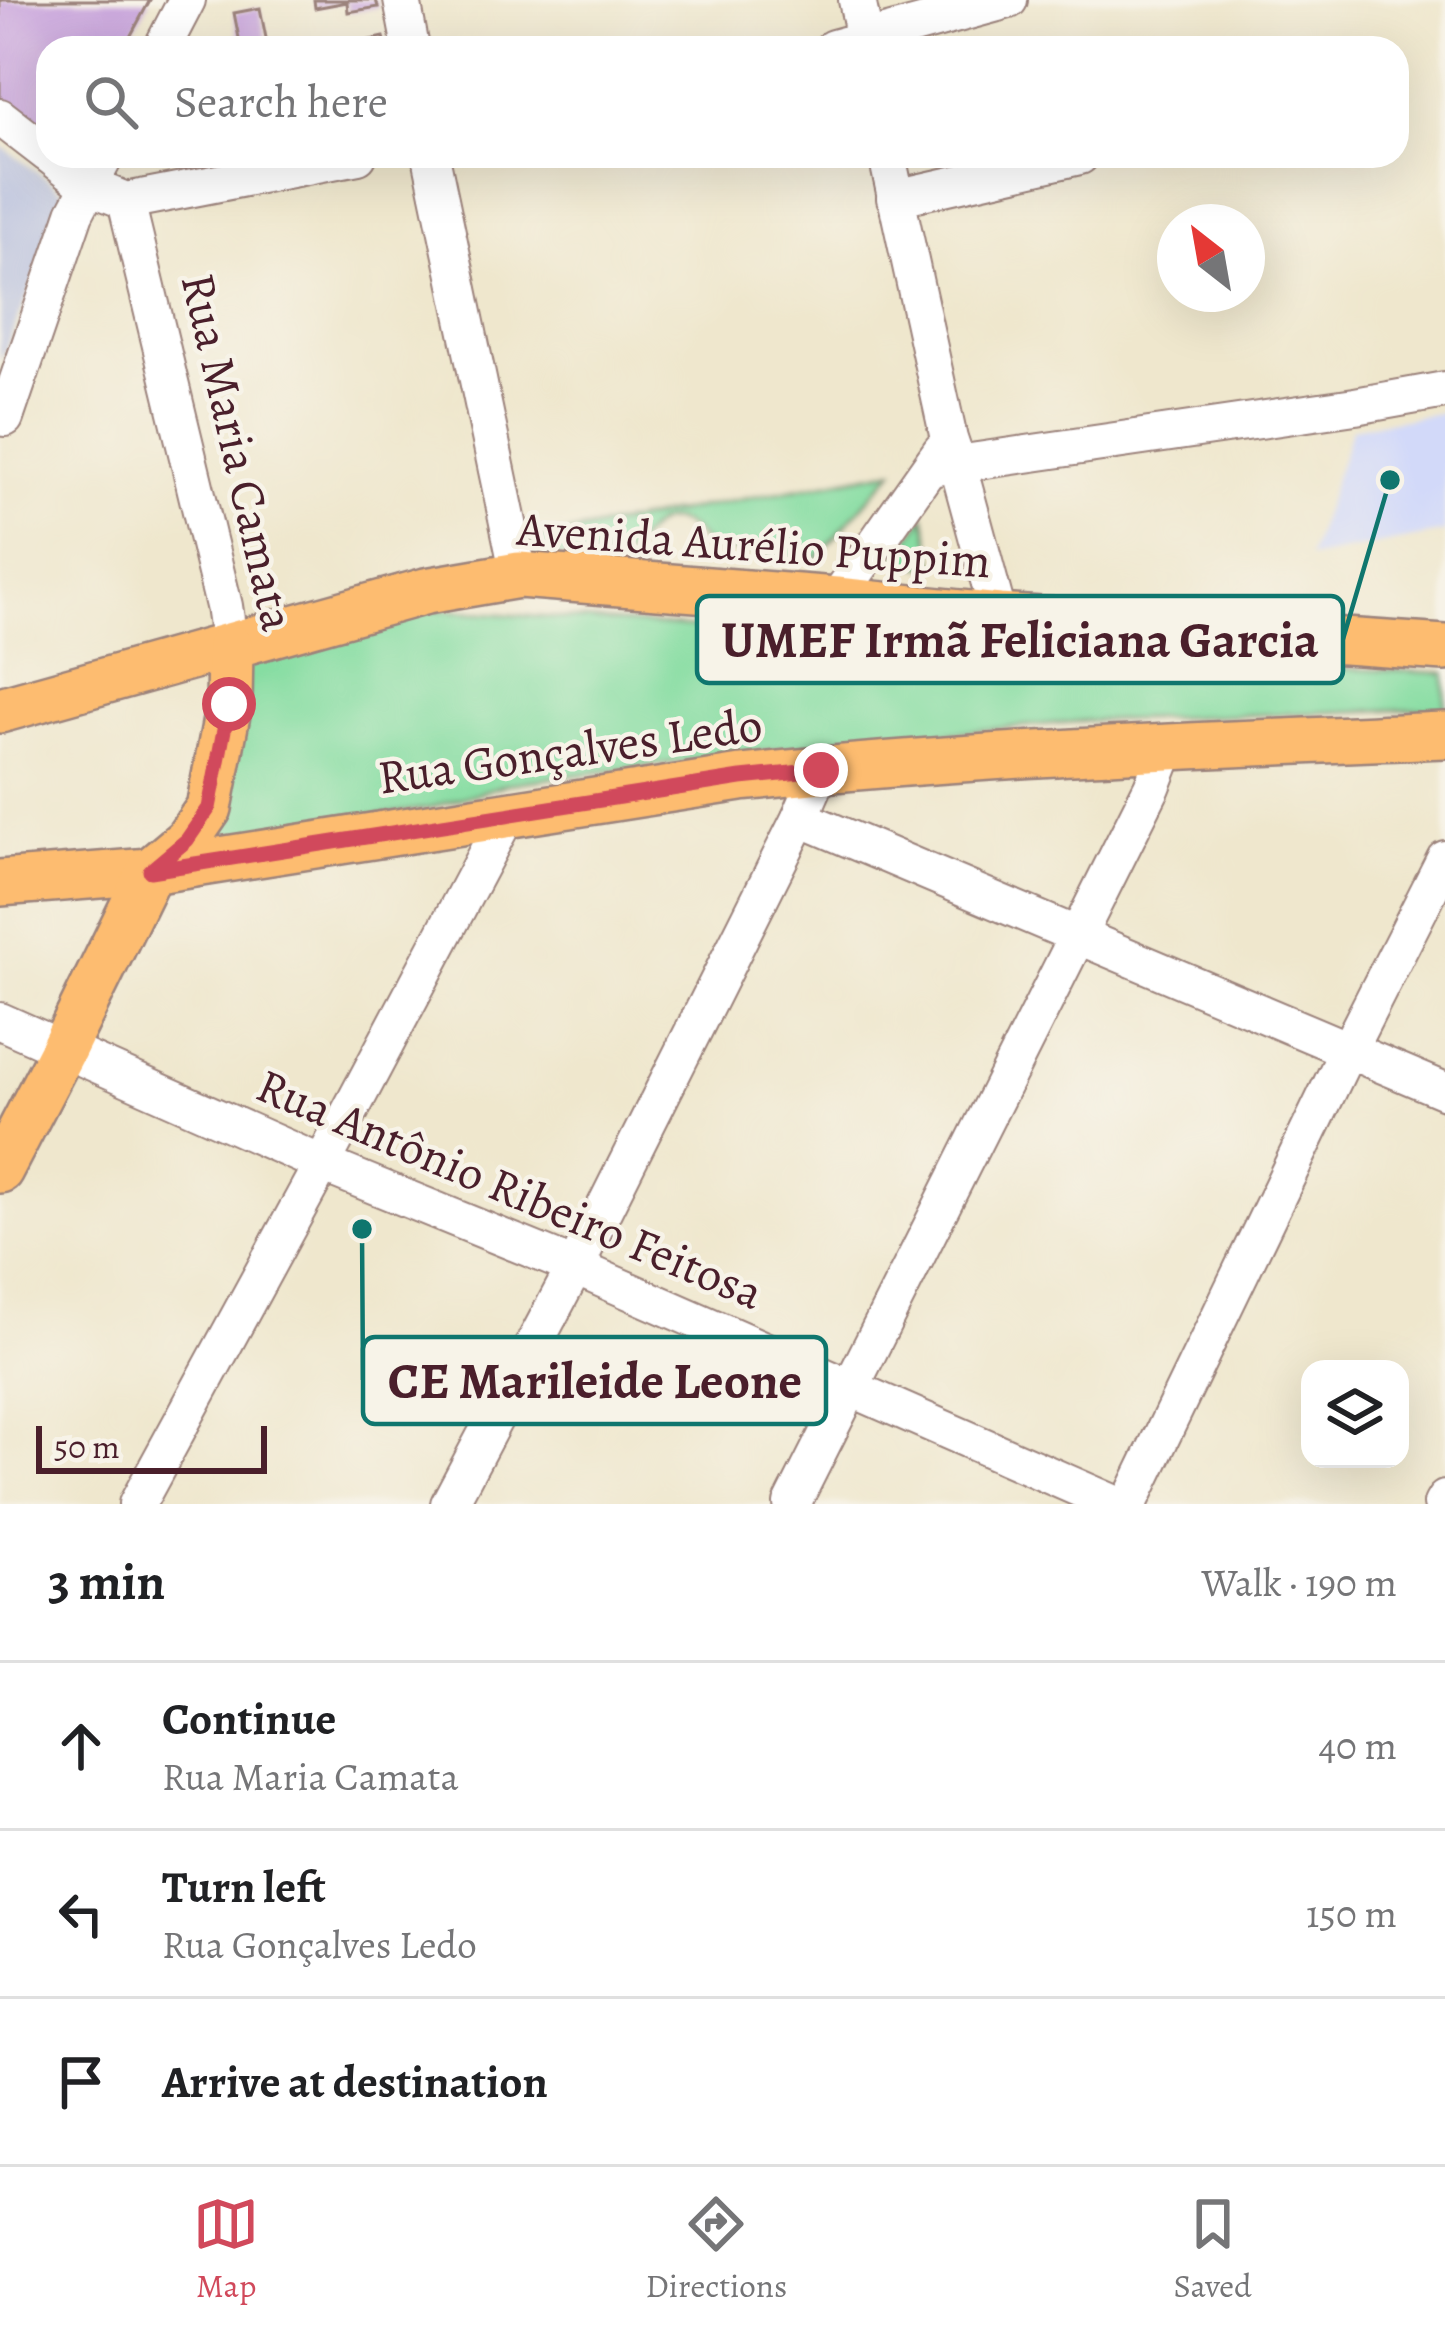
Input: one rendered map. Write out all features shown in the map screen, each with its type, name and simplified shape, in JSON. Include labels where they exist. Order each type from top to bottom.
[{"type":"main road","name":"Avenida Aurélio Puppim","points":[[0,710],[426,590],[519,575],[999,617],[1445,648]]},
{"type":"main road","name":"Rua Maria Camata","points":[[0,1170],[150,871],[187,840],[209,808],[229,704],[230,646]]},
{"type":"main road","name":"Rua Gonçalves Ledo","points":[[0,883],[150,871],[741,778],[1168,746],[1445,735]]},
{"type":"street","points":[[168,36],[187,0]]},
{"type":"street","points":[[402,0],[409,36]]},
{"type":"street","points":[[855,36],[857,0]]},
{"type":"street","points":[[888,36],[1009,0]]},
{"type":"street","points":[[0,117],[36,145]]},
{"type":"street","points":[[5,418],[75,213],[97,171],[125,201],[296,168]]},
{"type":"street","points":[[434,168],[519,575]]},
{"type":"street","points":[[890,168],[946,458],[999,617]]},
{"type":"street","points":[[896,198],[1028,168]]},
{"type":"street","name":"Rua Maria Camata","points":[[125,201],[230,646]]},
{"type":"street","points":[[836,600],[946,458],[1445,390]]},
{"type":"street","points":[[792,1504],[1152,787],[1168,746]]},
{"type":"street","points":[[449,1504],[575,1268],[821,770]]},
{"type":"street","points":[[136,1504],[508,813]]},
{"type":"street","points":[[800,818],[1445,1091]]},
{"type":"street","points":[[1129,1504],[1445,859]]},
{"type":"street","name":"Rua Antônio Ribeiro Feitosa","points":[[0,1021],[1115,1504]]},
{"type":"shaded area","points":[[0,145],[64,192],[67,202],[0,362]]},
{"type":"shaded area","points":[[1445,412],[1445,532],[1308,558],[1352,428]]},
{"type":"green space","points":[[894,470],[817,558],[713,549],[688,527],[672,521],[655,525],[621,557],[530,557],[528,541]]},
{"type":"green space","points":[[925,516],[936,567],[892,563]]},
{"type":"green space","points":[[431,609],[1159,661],[1445,673],[1445,708],[1087,721],[827,743],[507,784],[430,808],[219,837],[204,822],[232,662]]},
{"type":"building","points":[[0,0],[150,0],[130,36],[36,36],[36,128],[0,99]]},
{"type":"building","points":[[314,0],[376,0],[378,7],[348,12],[347,2],[315,8]]},
{"type":"building","points":[[260,8],[266,36],[239,36],[234,13]]},
{"type":"place","name":"UMEF Irmã Feliciana Garcia","points":[[1390,480]]},
{"type":"place","name":"CE Marileide Leone","points":[[362,1229]]},
{"type":"route","points":[[229,704],[209,808],[187,840],[150,871],[508,813],[821,770]]}]
